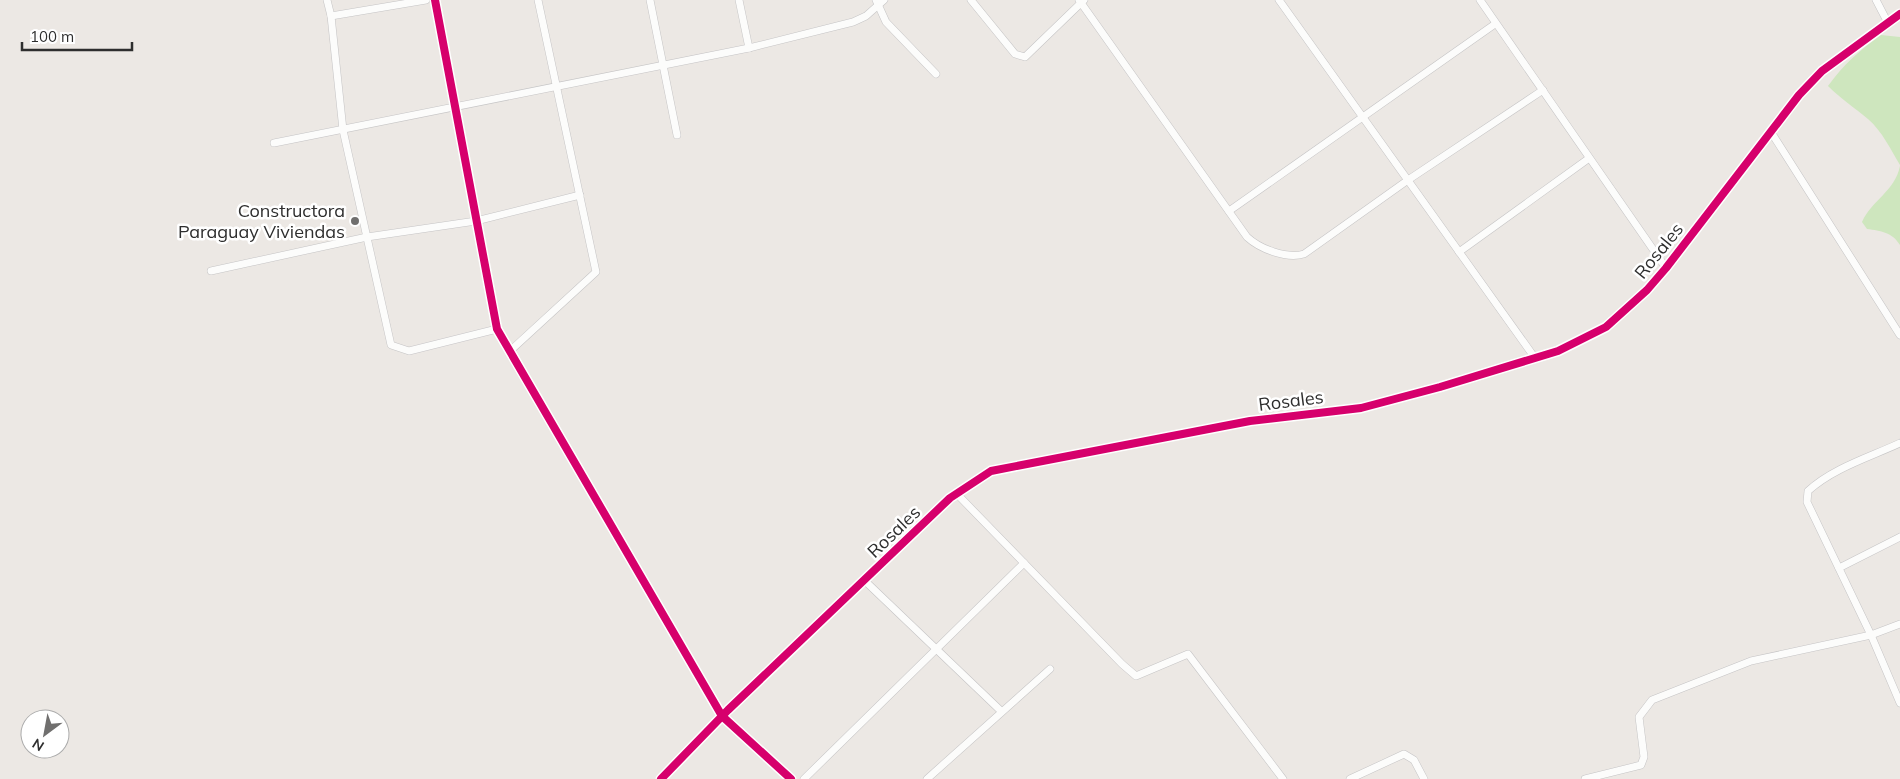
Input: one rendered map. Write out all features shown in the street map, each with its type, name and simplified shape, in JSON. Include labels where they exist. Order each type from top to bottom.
[{"type":"street","points":[[327,0],[331,16],[343,130],[391,345],[409,351],[497,328]]},
{"type":"street","points":[[331,16],[426,0]]},
{"type":"street","points":[[435,0],[497,328],[722,716],[791,779]]},
{"type":"street","points":[[510,351],[596,272],[538,0]]},
{"type":"street","points":[[650,0],[677,135]]},
{"type":"street","points":[[739,0],[749,48]]},
{"type":"street","points":[[274,144],[749,48],[853,22],[877,3],[884,0]]},
{"type":"street","points":[[971,0],[1015,54],[1025,57],[1081,1],[1252,242],[1295,257],[1304,254],[1408,180],[1543,90]]},
{"type":"street","points":[[1279,0],[1535,358]]},
{"type":"street","points":[[1480,0],[1543,90],[1588,159],[1666,268]]},
{"type":"street","points":[[1876,0],[1888,23]]},
{"type":"street","points":[[877,3],[886,22],[936,74]]},
{"type":"street","name":"Rosales","points":[[661,779],[722,716],[864,580],[957,494],[991,471],[1250,421],[1361,408],[1440,387],[1558,351],[1606,327],[1647,290],[1666,268],[1799,95],[1822,71],[1900,14]]},
{"type":"street","points":[[1229,211],[1495,24]]},
{"type":"street","points":[[1771,132],[1900,335]]},
{"type":"street","points":[[1460,252],[1588,159]]},
{"type":"street","points":[[211,271],[367,237],[476,221],[580,195]]},
{"type":"street","points":[[1900,443],[1840,471],[1808,492],[1807,502],[1871,635],[1900,703]]},
{"type":"street","points":[[957,494],[1136,676],[1188,654],[1283,779]]},
{"type":"street","points":[[1839,568],[1900,537]]},
{"type":"street","points":[[804,779],[937,651],[1024,563]]},
{"type":"street","points":[[864,580],[1001,711]]},
{"type":"street","points":[[1585,779],[1641,765],[1644,757],[1639,717],[1652,700],[1751,661],[1871,635],[1900,624]]},
{"type":"street","points":[[927,779],[1050,669]]},
{"type":"street","points":[[1350,779],[1404,754],[1414,760],[1424,779]]},
{"type":"green space","points":[[1881,35],[1900,37],[1900,165],[1878,129],[1828,86],[1852,58]]},
{"type":"green space","points":[[1900,166],[1900,245],[1890,235],[1867,229],[1862,222],[1871,207],[1893,182]]},
{"type":"cycle path","points":[[435,0],[497,329],[722,716],[791,779]]},
{"type":"cycle path","points":[[661,779],[728,710],[950,498],[991,471],[1250,421],[1361,408],[1440,387],[1558,351],[1606,327],[1647,290],[1666,268],[1799,95],[1822,71],[1900,14]]},
{"type":"place","name":"Constructora Paraguay Viviendas","points":[[355,221]]}]
